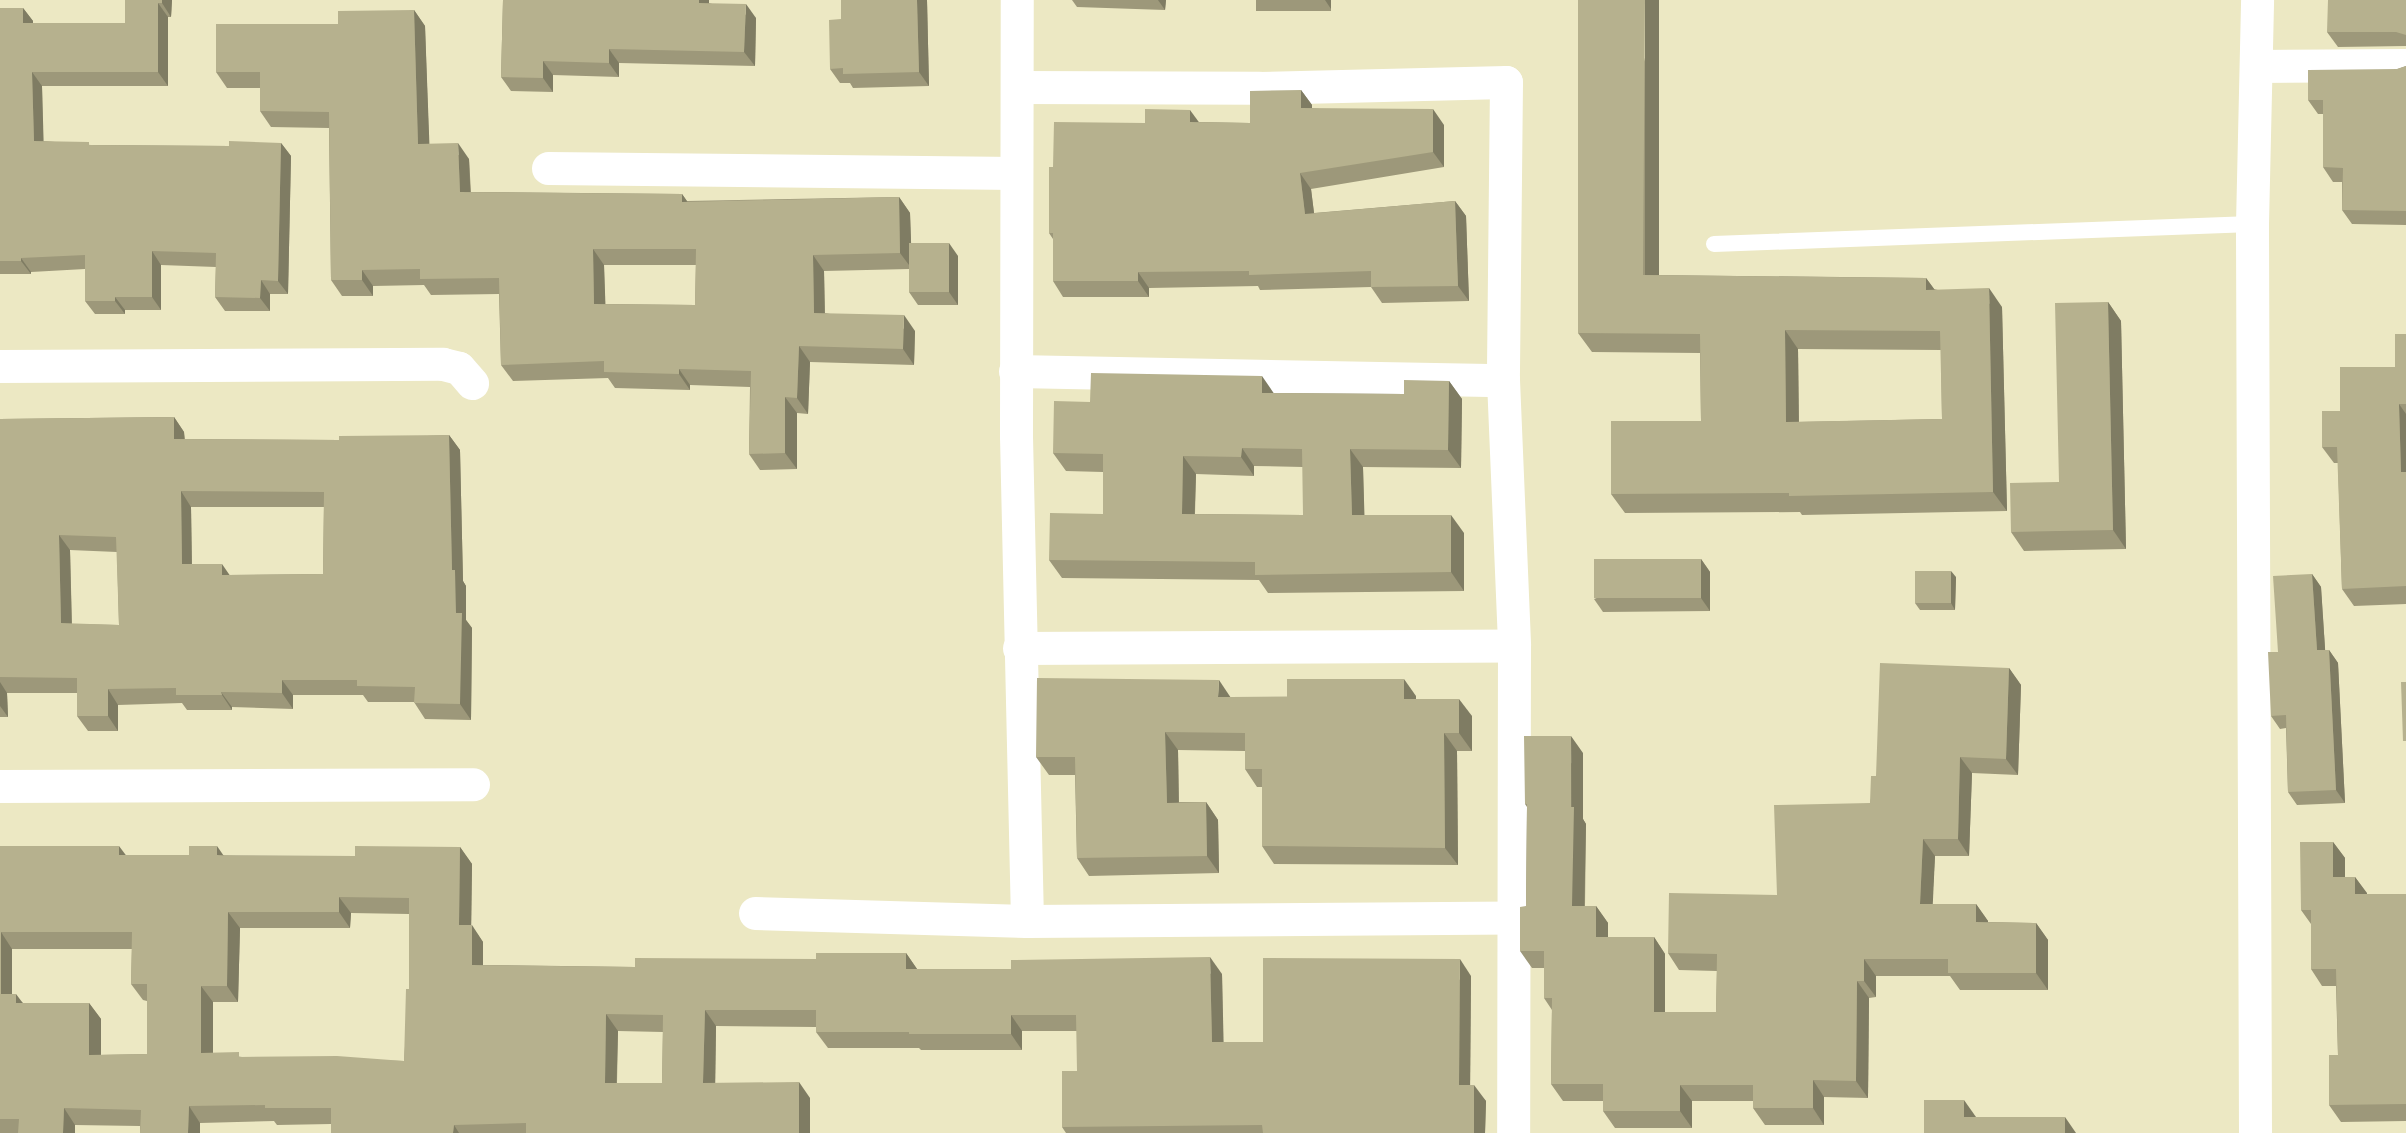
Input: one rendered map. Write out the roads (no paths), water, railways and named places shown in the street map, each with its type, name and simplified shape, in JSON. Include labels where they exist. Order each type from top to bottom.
[{"type":"street","points":[[1017,0],[1015,371],[1019,648],[1028,921]]},
{"type":"street","points":[[2255,1133],[2252,224],[2257,0]]},
{"type":"street","points":[[2257,66],[2406,65]]},
{"type":"street","points":[[1018,87],[1259,88],[1506,82],[1503,380],[1514,645],[1513,1133]]},
{"type":"street","points":[[548,168],[1016,173]]},
{"type":"street","points":[[0,366],[443,364],[459,368],[472,383]]},
{"type":"street","points":[[1015,371],[1503,380]]},
{"type":"street","points":[[1019,648],[1514,645]]},
{"type":"street","points":[[0,786],[473,784]]},
{"type":"street","points":[[754,913],[1028,921],[1515,918]]},
{"type":"lane","points":[[1714,244],[2252,224]]}]
